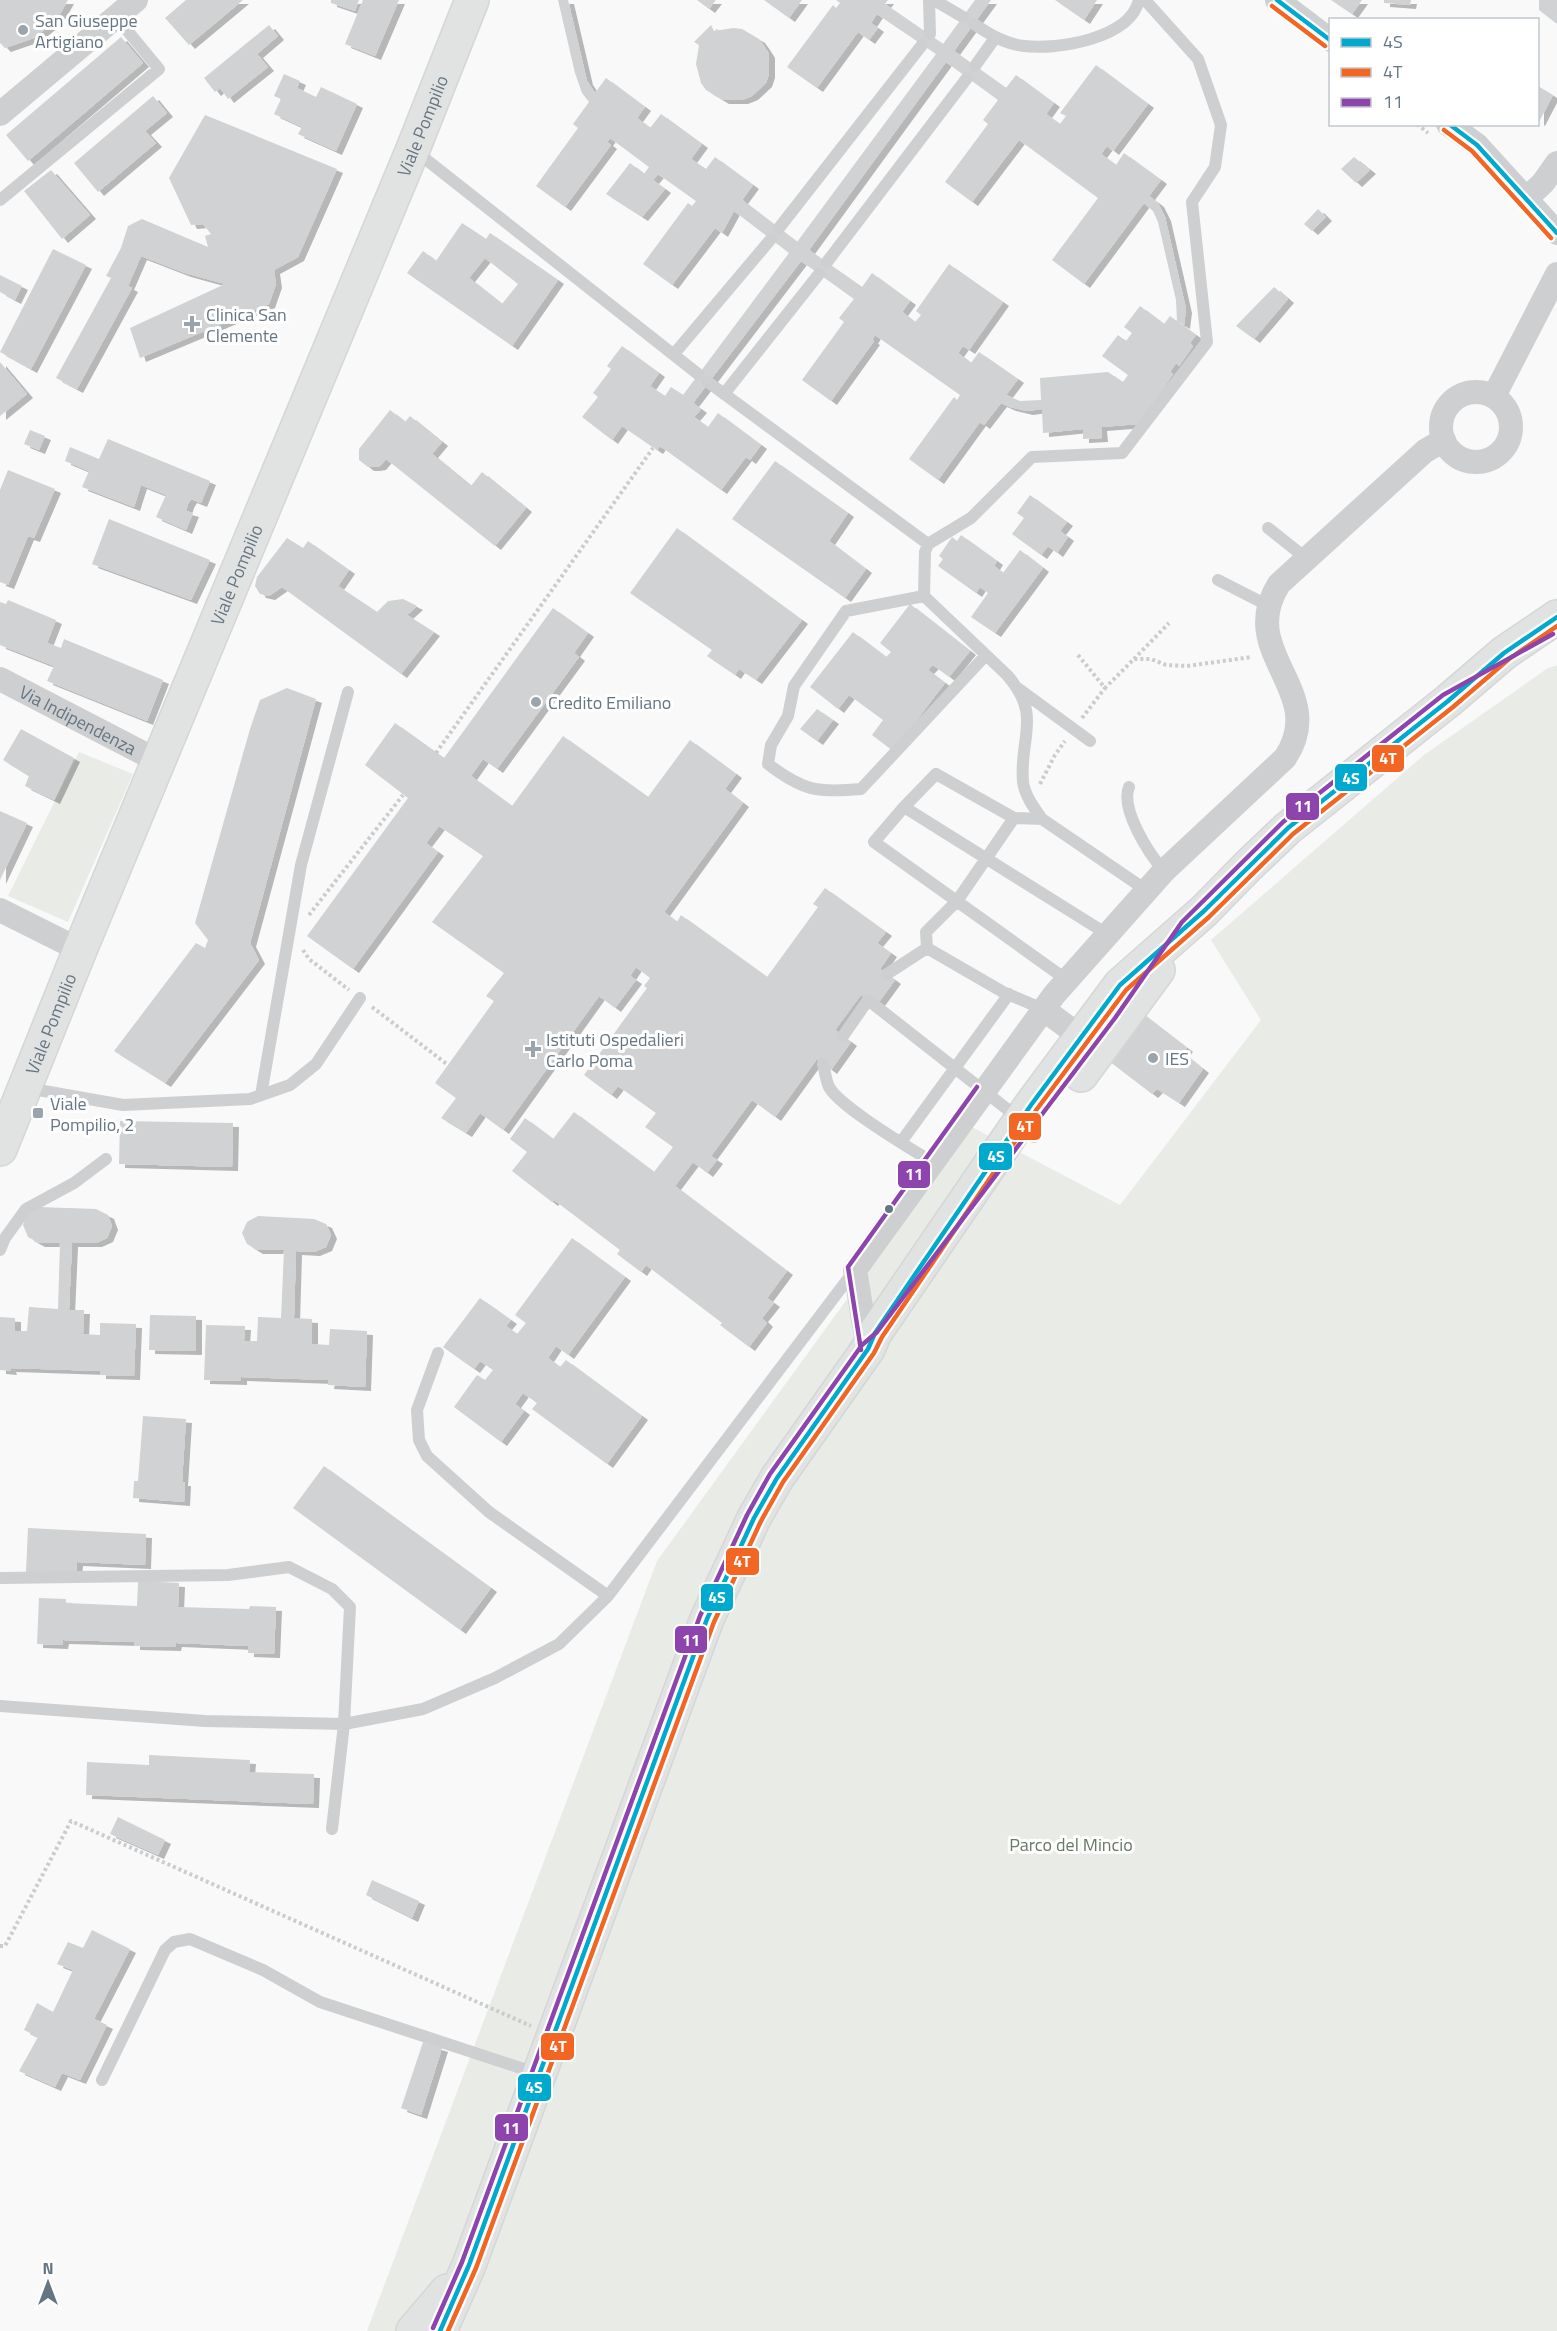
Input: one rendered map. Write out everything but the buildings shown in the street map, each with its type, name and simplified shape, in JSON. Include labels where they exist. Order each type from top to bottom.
[{"type":"street","name":"Viale Pompilio","points":[[0,1149],[6,1116],[24,1087],[413,149],[472,0]]},
{"type":"street","points":[[1290,4],[1329,39]]},
{"type":"street","points":[[0,114],[123,5]]},
{"type":"street","points":[[1451,126],[1477,145],[1557,233]]},
{"type":"street","points":[[1527,198],[1543,183],[1557,163]]},
{"type":"street","points":[[1494,396],[1557,274]]},
{"type":"street","points":[[1483,392],[1494,396],[1509,412],[1512,423],[1507,445],[1491,459],[1480,462],[1468,461],[1458,457],[1444,441],[1442,420],[1451,402],[1461,395],[1483,392]]},
{"type":"street","points":[[868,1349],[855,1270],[983,1091],[1067,980],[1164,871],[1285,759],[1293,747],[1297,735],[1297,710],[1293,695],[1270,648],[1266,626],[1272,595],[1279,584],[1425,451],[1444,441]]},
{"type":"street","points":[[440,2331],[469,2265],[707,1619],[754,1518],[777,1478],[868,1349],[882,1337],[1028,1129],[1081,1037],[1120,985],[1187,927],[1288,828],[1448,701],[1504,653],[1557,617]]},
{"type":"street","points":[[1448,701],[1557,641]]},
{"type":"street","name":"Via Indipendenza","points":[[0,679],[157,765]]},
{"type":"street","points":[[0,910],[80,950]]},
{"type":"street","points":[[1028,1129],[1121,1022],[1187,927]]},
{"type":"street","points":[[1043,1010],[1081,1037]]},
{"type":"street","points":[[413,2331],[469,2265]]},
{"type":"lane","points":[[929,0],[930,34]]},
{"type":"lane","points":[[934,0],[995,38],[1023,46],[1065,46],[1109,33],[1137,10],[1139,0]]},
{"type":"lane","points":[[1090,741],[1018,688],[924,596],[925,552],[928,544],[971,518],[1032,457],[1122,453],[1207,342],[1192,202],[1215,166],[1221,125],[1198,58],[1145,0]]},
{"type":"lane","points":[[0,104],[123,5],[159,69],[0,200]]},
{"type":"lane","points":[[975,66],[995,38]]},
{"type":"lane","points":[[779,228],[922,45]]},
{"type":"lane","points":[[827,262],[967,78]]},
{"type":"lane","points":[[413,149],[703,378],[928,544]]},
{"type":"lane","points":[[674,354],[771,239]]},
{"type":"lane","points":[[724,394],[819,274]]},
{"type":"lane","points":[[1268,528],[1307,559]]},
{"type":"lane","points":[[1218,580],[1269,606]]},
{"type":"lane","points":[[924,596],[846,611],[794,686],[788,716],[771,745],[768,764],[786,778],[807,788],[829,792],[861,789],[986,655]]},
{"type":"lane","points":[[1018,688],[1028,716],[1023,783],[1030,803],[1042,819],[1146,890]]},
{"type":"lane","name":"Via Indipendenza","points":[[0,689],[157,765]]},
{"type":"lane","points":[[261,1095],[301,865],[348,692]]},
{"type":"lane","points":[[1042,819],[1014,818],[936,774],[874,842],[1067,980]]},
{"type":"lane","points":[[1129,787],[1126,793],[1129,811],[1147,848],[1164,871]]},
{"type":"lane","points":[[904,807],[1107,934]]},
{"type":"lane","points":[[927,948],[926,932],[957,901],[1014,818]]},
{"type":"lane","points":[[887,974],[927,948]]},
{"type":"lane","points":[[927,948],[1009,994],[1043,1010]]},
{"type":"lane","points":[[901,1142],[1009,994]]},
{"type":"lane","points":[[24,1087],[123,1105],[250,1099],[290,1085],[316,1064],[360,998]]},
{"type":"lane","points":[[843,1036],[868,1000],[1028,1129]]},
{"type":"lane","points":[[824,1064],[829,1087],[844,1102],[932,1162]]},
{"type":"lane","points":[[0,1250],[4,1238],[26,1209],[74,1183],[106,1159]]},
{"type":"lane","points":[[0,1706],[204,1721],[344,1725],[423,1709],[495,1678],[559,1644],[608,1596],[855,1270]]},
{"type":"lane","points":[[438,1353],[417,1410],[419,1440],[427,1456],[489,1512],[608,1596]]},
{"type":"lane","points":[[0,1578],[228,1575],[289,1567],[332,1589],[350,1606],[344,1725],[332,1829]]},
{"type":"lane","points":[[102,2080],[165,1950],[174,1942],[190,1939],[263,1970],[320,2002],[539,2074]]},
{"type":"path","points":[[436,753],[653,448]]},
{"type":"path","points":[[1030,803],[1055,755],[1105,688],[1169,623]]},
{"type":"path","points":[[1078,655],[1105,688]]},
{"type":"path","points":[[1134,659],[1151,659],[1166,665],[1187,666],[1254,657],[1275,658]]},
{"type":"path","points":[[305,920],[403,795]]},
{"type":"path","points":[[300,945],[309,959],[448,1065]]},
{"type":"path","points":[[0,1946],[5,1946],[71,1821],[533,2027]]},
{"type":"green space","name":"Parco del Mincio","points":[[1557,665],[1557,2331],[367,2331],[657,1561],[972,1127],[1120,1205],[1261,1020],[1211,940],[1424,755],[1548,668]]},
{"type":"green space","points":[[79,752],[133,774],[68,922],[8,896]]},
{"type":"transit line","name":"4S","points":[[1277,0],[1329,39]]},
{"type":"transit line","name":"4T","points":[[1272,6],[1325,46]]},
{"type":"transit line","name":"4S","points":[[1452,126],[1477,145],[1557,233]]},
{"type":"transit line","name":"4T","points":[[1444,130],[1472,151],[1551,238]]},
{"type":"transit line","name":"4S","points":[[440,2331],[469,2265],[707,1619],[754,1518],[777,1478],[868,1349],[875,1333],[1031,1105],[1120,985],[1204,911],[1288,828],[1448,701],[1504,653],[1557,617]]},
{"type":"transit line","name":"4T","points":[[448,2331],[476,2268],[714,1622],[761,1521],[783,1482],[874,1353],[882,1337],[1037,1109],[1126,990],[1209,917],[1293,834],[1453,707],[1509,659],[1557,626]]},
{"type":"transit line","name":"11","points":[[433,2328],[462,2262],[700,1616],[747,1515],[770,1474],[862,1345],[877,1332],[1115,1018],[1182,922],[1283,822],[1443,695],[1553,634]]},
{"type":"transit line","name":"11","points":[[861,1350],[848,1267],[977,1087]]},
{"type":"place","name":"San Giuseppe Artigiano","points":[[23,30]]},
{"type":"place","name":"Clinica San Clemente","points":[[192,324]]},
{"type":"place","name":"Credito Emiliano","points":[[536,702]]},
{"type":"place","name":"Istituti Ospedalieri Carlo Poma","points":[[533,1049]]},
{"type":"place","name":"IES","points":[[1153,1058]]},
{"type":"place","name":"Viale Pompilio, 2","points":[[38,1113]]}]
